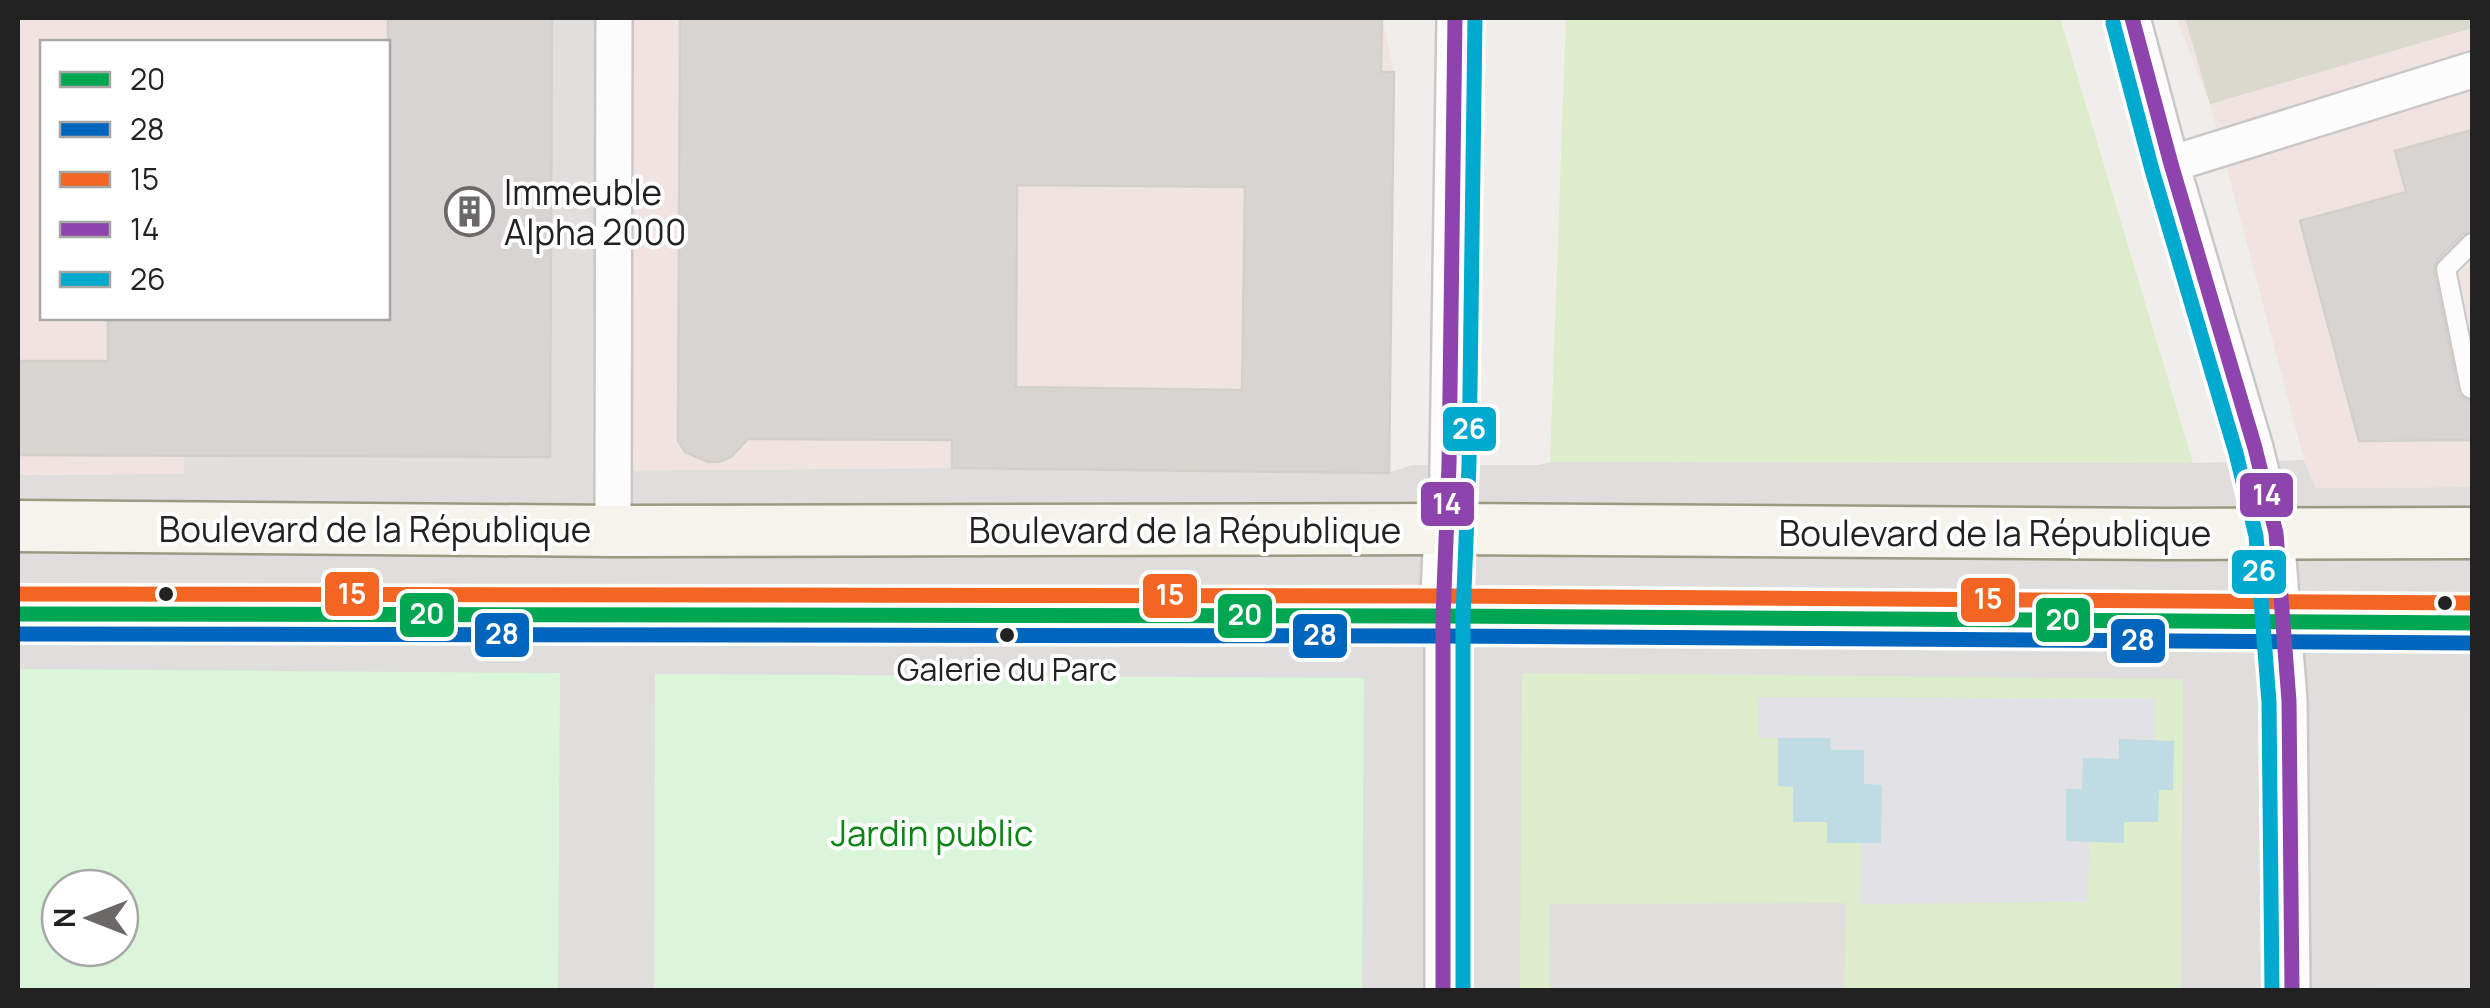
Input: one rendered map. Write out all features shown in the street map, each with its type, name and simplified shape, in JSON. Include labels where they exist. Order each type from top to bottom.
[{"type":"main road","name":"Boulevard de la République","points":[[18,526],[613,531],[2472,533]]},
{"type":"main road","points":[[18,614],[1443,616],[2472,623]]},
{"type":"street","points":[[613,531],[614,18]]},
{"type":"street","points":[[1442,990],[1443,616],[1455,18]]},
{"type":"street","points":[[2132,18],[2276,532],[2289,701],[2292,990]]},
{"type":"street","points":[[2171,164],[2472,70]]},
{"type":"lane","points":[[2472,242],[2446,269],[2472,389]]},
{"type":"shaded area","points":[[18,18],[1382,18],[1394,72],[1389,473],[952,468],[18,475]]},
{"type":"shaded area","points":[[552,18],[617,18],[614,495],[184,491],[184,455],[550,457]]},
{"type":"shaded area","points":[[2176,18],[2472,18],[2472,487],[2316,488],[2304,460],[2210,104]]},
{"type":"shaded area","points":[[2185,18],[2472,18],[2472,28],[2210,104]]},
{"type":"shaded area","points":[[2304,460],[2316,488],[2472,487],[2472,990],[18,990],[18,475],[952,468],[1388,473],[1412,465]]},
{"type":"shaded area","points":[[1758,697],[2155,698],[2155,740],[2120,739],[2119,759],[2082,789],[2066,841],[2090,842],[2088,902],[1859,904],[1861,843],[1880,843],[1864,785],[1830,750],[1830,739],[1758,738]]},
{"type":"shaded area","points":[[2373,706],[2472,706],[2472,990],[2374,990]]},
{"type":"shaded area","points":[[1846,903],[1844,990],[1550,990],[1549,904]]},
{"type":"green space","points":[[1566,18],[2060,18],[2193,463],[1550,462]]},
{"type":"green space","points":[[18,669],[560,673],[558,990],[18,990]]},
{"type":"green space","points":[[1522,673],[2183,679],[2181,990],[1520,990]]},
{"type":"green space","name":"Jardin public","points":[[655,674],[1364,678],[1362,990],[654,990]]},
{"type":"water","points":[[1778,738],[1830,738],[1831,750],[1864,750],[1864,784],[1882,785],[1881,843],[1827,843],[1827,822],[1793,822],[1793,787],[1778,786]]},
{"type":"water","points":[[2119,739],[2174,741],[2173,790],[2159,790],[2158,822],[2124,822],[2124,843],[2066,841],[2066,789],[2082,789],[2083,758],[2119,759]]},
{"type":"building","name":"Immeuble Alpha 2000","points":[[388,18],[552,18],[550,457],[19,455],[19,361],[108,361],[108,320],[390,320]]},
{"type":"building","points":[[680,18],[1382,18],[1381,72],[1394,72],[1389,473],[952,468],[952,440],[748,439],[731,457],[708,462],[685,452],[678,441]],"holes":[[[1017,185],[1245,187],[1242,390],[1016,387]]]},
{"type":"building","points":[[2472,130],[2472,231],[2463,234],[2437,260],[2434,271],[2458,390],[2464,399],[2472,401],[2472,440],[2359,441],[2300,221],[2406,192],[2395,151]]},
{"type":"transit line","name":"14","points":[[1443,990],[1443,616],[1455,18]]},
{"type":"transit line","name":"26","points":[[1463,990],[1463,616],[1475,18]]},
{"type":"transit line","name":"14","points":[[2132,18],[2276,533],[2289,701],[2292,990]]},
{"type":"transit line","name":"26","points":[[2113,23],[2236,453],[2256,536],[2269,702],[2272,990]]},
{"type":"transit line","name":"15","points":[[18,594],[1443,596],[2472,603]]},
{"type":"transit line","name":"20","points":[[18,614],[1443,616],[2472,623]]},
{"type":"transit line","name":"28","points":[[18,634],[1443,636],[2472,643]]},
{"type":"place","name":"Immeuble Alpha 2000","points":[[469,212]]},
{"type":"place","name":"Galerie du Parc","points":[[1007,635]]}]
